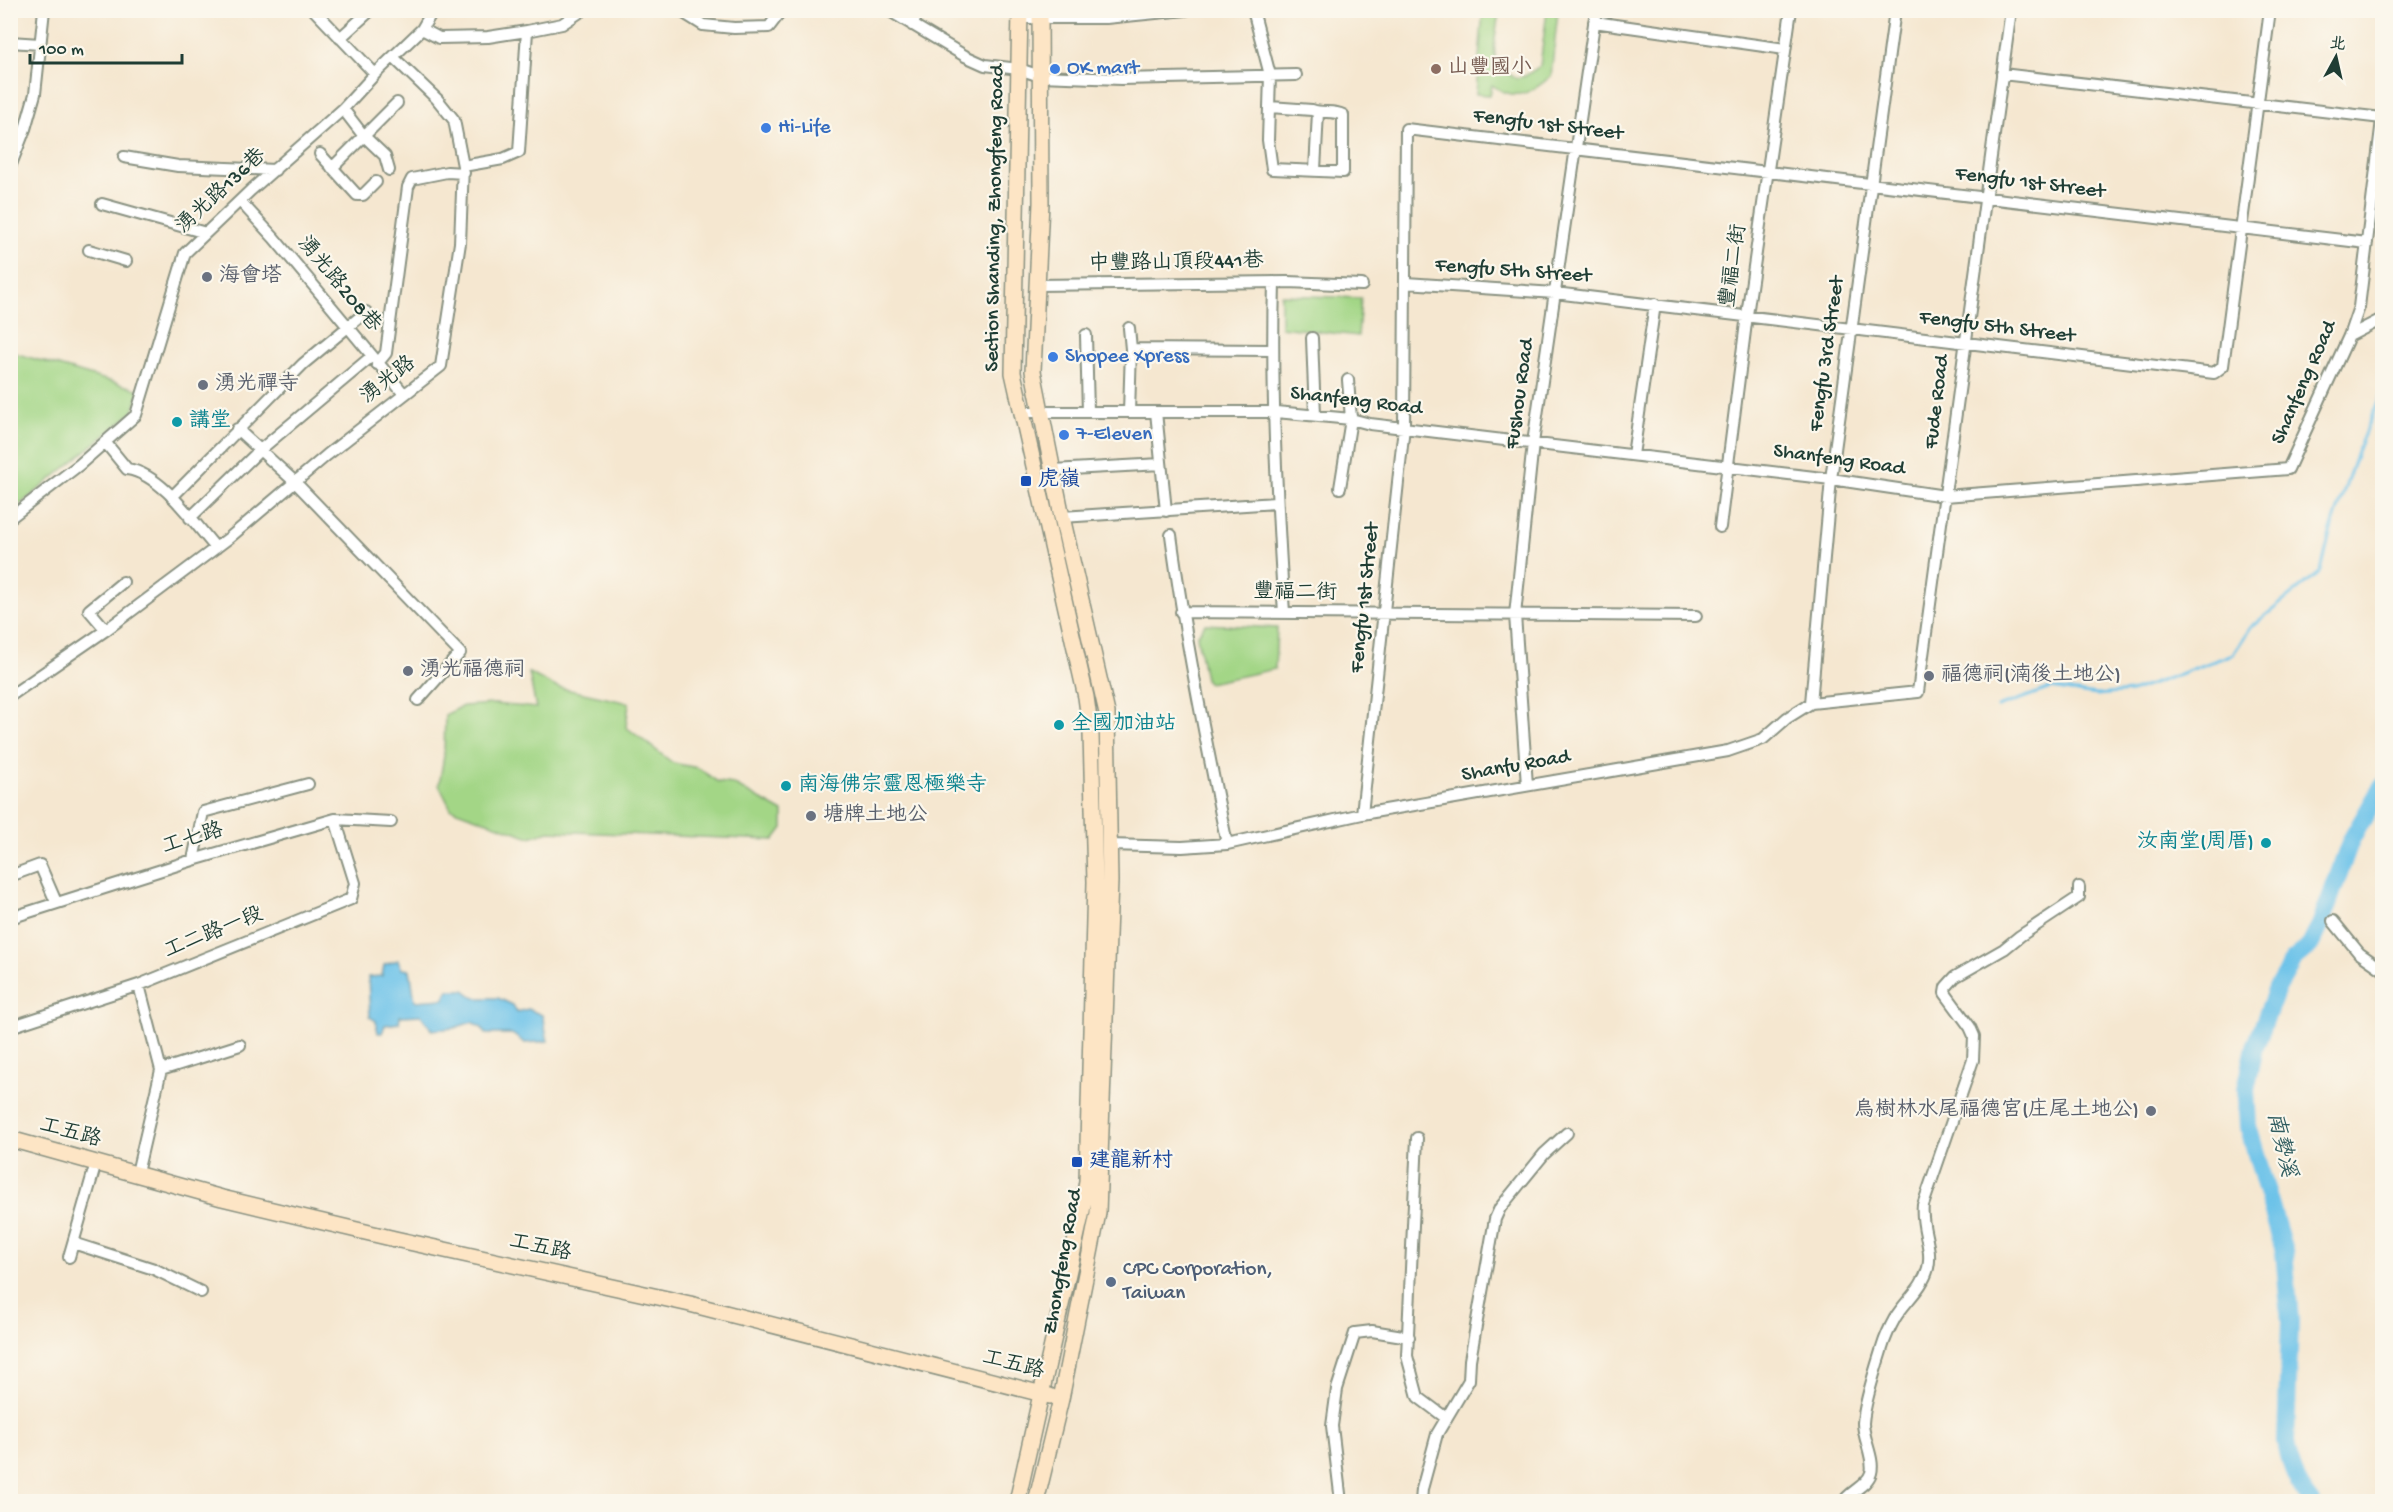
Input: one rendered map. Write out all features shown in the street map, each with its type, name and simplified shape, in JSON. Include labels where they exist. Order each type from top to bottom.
[{"type":"main road","name":"Section Shanding, Zhongfeng Road","points":[[1020,14],[1013,373],[1086,697],[1091,734],[1093,849]]},
{"type":"main road","name":"Section Shanding, Zhongfeng Road","points":[[1040,14],[1041,203],[1033,371],[1062,517],[1107,713],[1109,845]]},
{"type":"main road","name":"Zhongfeng Road","points":[[1017,1502],[1042,1395],[1082,1247],[1098,1213],[1109,845]]},
{"type":"main road","name":"Zhongfeng Road","points":[[1036,1502],[1061,1399],[1082,1247],[1087,1181],[1095,882],[1093,849]]},
{"type":"main road","name":"工五路","points":[[10,1139],[222,1197],[395,1239],[679,1302],[1061,1399]]},
{"type":"street","points":[[10,167],[25,129],[35,94],[44,10]]},
{"type":"street","points":[[314,10],[375,74]]},
{"type":"street","points":[[340,38],[371,10]]},
{"type":"street","name":"湧光路136巷","points":[[10,518],[136,415],[184,253],[344,109],[375,74],[422,29],[433,10]]},
{"type":"street","points":[[422,29],[439,38],[488,37],[562,24],[583,10]]},
{"type":"street","points":[[679,10],[703,25],[734,28],[769,27],[782,10]]},
{"type":"street","points":[[888,10],[965,56],[985,65],[1019,69],[1040,76],[1120,79],[1296,75]]},
{"type":"street","points":[[912,25],[920,10]]},
{"type":"street","points":[[1020,14],[1106,18],[1186,10]]},
{"type":"street","points":[[1252,10],[1270,75],[1268,140],[1272,169],[1343,172],[1343,115],[1337,112],[1270,107]]},
{"type":"street","name":"豐福二街","points":[[1720,527],[1747,315],[1791,10]]},
{"type":"street","name":"Fengfu 3rd Street","points":[[1811,703],[1831,479],[1895,10]]},
{"type":"street","name":"Fude Road","points":[[1918,692],[2011,10]]},
{"type":"street","name":"Fengfu 5th Street","points":[[1406,283],[1555,293],[1654,304],[2214,374],[2223,366],[2270,10]]},
{"type":"street","points":[[1595,16],[1785,49]]},
{"type":"street","name":"Fushou Road","points":[[1527,785],[1515,615],[1533,443],[1595,16]]},
{"type":"street","points":[[190,518],[260,450],[327,393],[386,353],[408,187],[412,178],[463,170],[519,152],[527,31]]},
{"type":"street","points":[[10,42],[40,44]]},
{"type":"street","name":"湧光路","points":[[10,696],[106,630],[216,548],[441,366],[460,243],[463,170],[454,120],[437,99],[393,57]]},
{"type":"street","points":[[2002,74],[2382,119]]},
{"type":"street","points":[[332,168],[397,103]]},
{"type":"street","points":[[344,109],[363,135],[385,156],[388,170]]},
{"type":"street","points":[[1315,171],[1318,112]]},
{"type":"street","name":"Shanfeng Road","points":[[1020,412],[1276,412],[1314,415],[1351,419],[1370,424],[1727,466],[1946,495],[2288,469],[2349,336],[2359,307],[2382,119]]},
{"type":"street","name":"Fengfu 1st Street","points":[[1362,814],[1404,427],[1406,129],[1871,186],[2367,243]]},
{"type":"street","points":[[320,154],[357,195],[363,195],[376,182]]},
{"type":"street","points":[[124,157],[178,166],[275,170]]},
{"type":"street","name":"湧光路208巷","points":[[240,201],[274,238],[404,394]]},
{"type":"street","points":[[102,204],[206,233]]},
{"type":"street","points":[[89,250],[126,261]]},
{"type":"street","points":[[1274,282],[1272,350],[1276,412],[1276,503],[1284,613]]},
{"type":"street","name":"中豐路山頂段441巷","points":[[1037,285],[1274,282],[1362,285]]},
{"type":"street","points":[[1633,455],[1654,304]]},
{"type":"street","points":[[172,497],[303,364],[366,312]]},
{"type":"street","points":[[2349,336],[2382,319]]},
{"type":"street","points":[[1129,328],[1131,349],[1129,412]]},
{"type":"street","points":[[1086,335],[1088,412]]},
{"type":"street","points":[[1312,338],[1314,415]]},
{"type":"street","points":[[1131,349],[1272,350]]},
{"type":"street","points":[[1340,488],[1351,419],[1348,380]]},
{"type":"street","points":[[1156,412],[1166,511]]},
{"type":"street","points":[[237,429],[295,482],[460,653],[417,700]]},
{"type":"street","points":[[105,442],[127,469],[139,471],[172,497],[216,548]]},
{"type":"street","points":[[1053,470],[1161,464]]},
{"type":"street","points":[[1062,517],[1276,503]]},
{"type":"street","points":[[1171,535],[1181,612],[1227,844]]},
{"type":"street","points":[[106,630],[89,610],[123,582]]},
{"type":"street","name":"豐福二街","points":[[1181,612],[1696,616]]},
{"type":"street","name":"Shanfu Road","points":[[1109,845],[1182,847],[1227,844],[1362,814],[1742,747],[1763,739],[1787,718],[1811,703],[1918,692]]},
{"type":"street","points":[[193,860],[203,812],[308,784]]},
{"type":"street","name":"工七路","points":[[10,918],[193,860],[335,819],[391,822]]},
{"type":"street","name":"工二路一段","points":[[10,1027],[139,985],[351,899],[355,883],[335,819]]},
{"type":"street","points":[[10,876],[40,865],[56,902]]},
{"type":"street","points":[[1843,1502],[1867,1480],[1871,1473],[1871,1460],[1865,1444],[1863,1423],[1883,1346],[1896,1318],[1928,1269],[1929,1247],[1921,1216],[1923,1205],[1973,1060],[1974,1036],[1945,993],[1946,987],[1955,977],[2004,949],[2079,897],[2079,887]]},
{"type":"street","points":[[2333,921],[2359,953],[2382,969]]},
{"type":"street","points":[[137,1173],[161,1070],[139,985]]},
{"type":"street","points":[[161,1070],[240,1045]]},
{"type":"street","points":[[1421,1502],[1422,1489],[1437,1434],[1469,1380],[1470,1360],[1495,1219],[1500,1208],[1544,1154],[1567,1134]]},
{"type":"street","points":[[1417,1138],[1407,1356],[1418,1397],[1446,1418]]},
{"type":"street","points":[[69,1257],[96,1163]]},
{"type":"street","points":[[73,1243],[154,1269],[201,1292]]},
{"type":"street","points":[[1341,1502],[1332,1426],[1337,1389],[1355,1333],[1372,1331],[1409,1337]]},
{"type":"green space","points":[[1483,11],[1499,11],[1494,50],[1496,58],[1506,72],[1516,78],[1525,76],[1540,66],[1547,11],[1558,11],[1551,76],[1523,94],[1508,93],[1492,85],[1490,95],[1476,94]]},
{"type":"green space","points":[[1281,295],[1361,298],[1358,336],[1281,327]]},
{"type":"green space","points":[[11,352],[140,390],[133,412],[11,512]]},
{"type":"green space","points":[[1205,624],[1277,628],[1275,669],[1209,683],[1205,679],[1197,636]]},
{"type":"green space","points":[[529,673],[556,687],[629,703],[626,727],[673,763],[698,768],[718,782],[733,784],[783,812],[783,828],[774,840],[549,831],[530,837],[451,809],[439,785],[444,756],[445,715],[463,706],[494,704],[536,708]]},
{"type":"water","points":[[398,960],[402,969],[410,970],[415,1001],[444,999],[448,990],[464,990],[475,998],[498,998],[513,1005],[517,1012],[528,1009],[542,1015],[548,1041],[525,1043],[512,1034],[486,1034],[482,1028],[472,1022],[454,1028],[432,1030],[421,1015],[400,1016],[399,1023],[385,1025],[382,1033],[378,1033],[376,1021],[370,1017],[368,977],[382,976],[384,965]]},
{"type":"waterway","points":[[1998,707],[2051,688],[2096,695],[2131,692],[2233,654],[2251,627],[2321,571],[2330,533],[2358,449],[2382,392]]},
{"type":"waterway","name":"南勢溪","points":[[2312,1502],[2294,1474],[2286,1442],[2290,1321],[2284,1251],[2248,1126],[2246,1089],[2255,1047],[2277,988],[2293,960],[2310,946],[2321,923],[2351,840],[2382,786]]},
{"type":"place","name":"OK mart","points":[[1055,69]]},
{"type":"place","name":"山豐國小","points":[[1436,69]]},
{"type":"place","name":"Hi-Life","points":[[766,128]]},
{"type":"place","name":"海會塔","points":[[207,277]]},
{"type":"place","name":"Shopee Xpress","points":[[1053,357]]},
{"type":"place","name":"湧光禪寺","points":[[203,385]]},
{"type":"place","name":"講堂","points":[[177,422]]},
{"type":"place","name":"7-Eleven","points":[[1064,435]]},
{"type":"place","name":"虎嶺","points":[[1026,481]]},
{"type":"place","name":"湧光福德祠","points":[[408,671]]},
{"type":"place","name":"福德祠(湳後土地公)","points":[[1929,676]]},
{"type":"place","name":"全國加油站","points":[[1059,725]]},
{"type":"place","name":"南海佛宗靈恩極樂寺","points":[[786,786]]},
{"type":"place","name":"塘牌土地公","points":[[811,816]]},
{"type":"place","name":"汝南堂(周厝)","points":[[2266,843]]},
{"type":"place","name":"烏樹林水尾福德宮(庄尾土地公)","points":[[2151,1111]]},
{"type":"place","name":"建龍新村","points":[[1077,1162]]},
{"type":"place","name":"CPC Corporation, Taiwan","points":[[1111,1282]]}]
